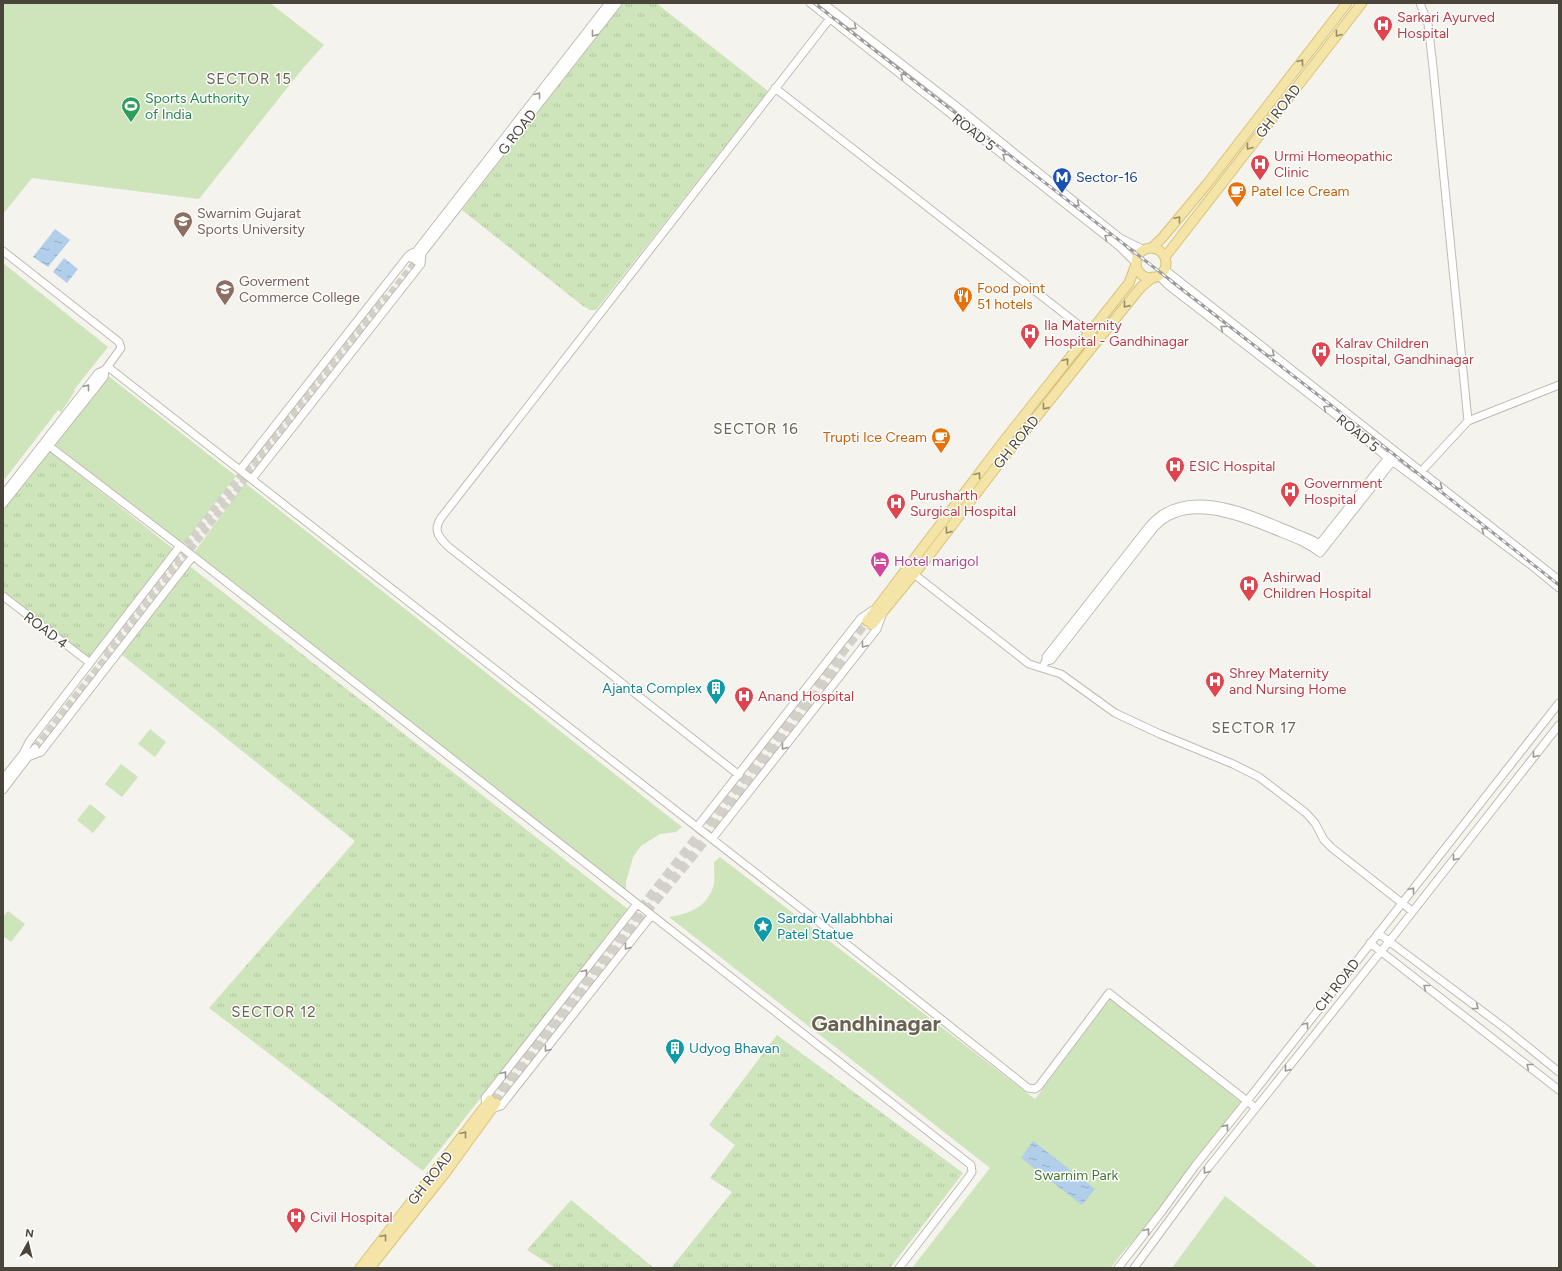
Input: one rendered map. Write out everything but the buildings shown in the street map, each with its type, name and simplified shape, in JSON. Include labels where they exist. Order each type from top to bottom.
[{"type":"main road","name":"GH ROAD","points":[[1148,249],[1163,238],[1207,184],[1347,3]]},
{"type":"main road","name":"GH ROAD","points":[[1165,257],[1362,3]]},
{"type":"main road","points":[[1148,249],[1159,250],[1165,257],[1166,261],[1159,274],[1144,276],[1138,269],[1136,264],[1138,255],[1148,249]]},
{"type":"main road","name":"GH ROAD","points":[[911,571],[1089,333],[1129,283],[1136,264]]},
{"type":"main road","name":"GH ROAD","points":[[869,623],[1141,287],[1159,274]]},
{"type":"main road","name":"GH ROAD","points":[[360,1268],[491,1104]]},
{"type":"main road","name":"GH ROAD","points":[[370,1268],[446,1172],[491,1104]]},
{"type":"street","name":"G ROAD","points":[[420,252],[609,3]]},
{"type":"street","name":"G ROAD","points":[[413,260],[618,3]]},
{"type":"street","name":"ROAD 5","points":[[810,3],[1114,242],[1136,264]]},
{"type":"street","name":"ROAD 5","points":[[823,3],[955,105],[1120,238],[1148,249]]},
{"type":"street","points":[[1420,3],[1428,24],[1434,67],[1468,421]]},
{"type":"street","points":[[739,775],[450,548],[439,537],[437,528],[438,522],[445,512],[835,12]]},
{"type":"street","points":[[775,88],[1098,340]]},
{"type":"street","points":[[3,251],[121,345],[120,350],[107,368],[104,377],[6,492],[3,504]]},
{"type":"street","points":[[240,470],[408,256],[420,252],[421,264],[252,479]]},
{"type":"street","name":"ROAD 5","points":[[1159,274],[1397,451],[1559,580]]},
{"type":"street","name":"ROAD 5","points":[[1159,274],[1169,286],[1336,415],[1390,459],[1531,565],[1559,588]]},
{"type":"street","points":[[107,368],[252,479],[1028,1088],[1034,1089],[1039,1086],[1109,992],[1256,1108]]},
{"type":"street","points":[[1415,478],[1468,421],[1559,384]]},
{"type":"street","points":[[47,444],[193,556],[971,1165],[972,1172],[968,1178],[899,1268]]},
{"type":"street","points":[[1044,665],[1046,657],[1158,516],[1168,510],[1196,505],[1226,507],[1253,515],[1320,547],[1397,451]]},
{"type":"street","points":[[3,779],[26,755],[29,742],[180,546]]},
{"type":"street","points":[[26,755],[41,752],[193,556]]},
{"type":"street","points":[[911,571],[1034,667],[1044,665],[1061,674],[1115,713],[1160,734],[1233,764],[1259,777],[1306,813],[1315,823],[1324,840],[1332,848],[1412,911]]},
{"type":"street","name":"ROAD 4","points":[[3,596],[88,665]]},
{"type":"street","name":"ROAD 4","points":[[3,601],[88,665]]},
{"type":"street","points":[[697,827],[862,618],[881,609]]},
{"type":"street","points":[[712,839],[877,629],[881,609]]},
{"type":"street","name":"CH ROAD","points":[[1118,1268],[1160,1214],[1200,1158],[1247,1101],[1559,703]]},
{"type":"street","name":"CH ROAD","points":[[1134,1268],[1204,1173],[1380,951],[1389,942],[1559,725]]},
{"type":"street","points":[[3,790],[33,746]]},
{"type":"street","points":[[637,904],[485,1098],[491,1104],[501,1106],[651,916]]},
{"type":"street","points":[[1378,933],[1506,1029],[1559,1072]]},
{"type":"street","points":[[1370,944],[1559,1090]]},
{"type":"green space","name":"Sports Authority of India","points":[[3,3],[270,3],[324,45],[304,67],[199,199],[32,178],[3,214]]},
{"type":"green space","points":[[623,3],[656,3],[768,91],[596,310],[590,310],[462,210]]},
{"type":"green space","points":[[3,263],[108,347],[74,390],[75,391],[61,412],[58,410],[5,479],[3,477]]},
{"type":"green space","points":[[107,375],[236,476],[182,546],[52,445]]},
{"type":"green space","points":[[46,452],[52,453],[176,551],[95,658],[81,655],[3,592],[3,507]]},
{"type":"green space","points":[[245,483],[682,827],[676,832],[660,834],[641,846],[633,857],[626,882],[626,891],[193,554]]},
{"type":"green space","points":[[187,564],[629,910],[423,1171],[209,1008],[355,841],[117,651]]},
{"type":"green space","points":[[150,729],[166,742],[155,757],[138,744]]},
{"type":"green space","points":[[121,764],[138,777],[122,797],[105,784]]},
{"type":"green space","points":[[90,804],[106,817],[93,833],[77,820]]},
{"type":"green space","name":"Swarnim Park","points":[[720,857],[1035,1099],[1110,999],[1241,1102],[1147,1226],[1122,1253],[1111,1268],[912,1268],[990,1168],[669,917],[684,914],[702,904],[711,892],[714,884],[714,862]]},
{"type":"green space","points":[[8,911],[25,924],[11,942],[3,936],[3,917]]},
{"type":"green space","points":[[777,1035],[963,1173],[890,1268],[671,1268],[732,1192],[710,1178],[735,1145],[709,1125]]},
{"type":"green space","points":[[1225,1196],[1318,1268],[1172,1268]]},
{"type":"green space","points":[[571,1200],[654,1268],[555,1268],[527,1250]]},
{"type":"water","points":[[55,229],[70,240],[48,267],[33,257]]},
{"type":"water","points":[[64,258],[78,269],[67,283],[53,272]]},
{"type":"water","points":[[1033,1141],[1095,1189],[1082,1205],[1021,1158]]},
{"type":"tunnel","points":[[35,748],[416,261]]},
{"type":"tunnel","points":[[102,652],[383,294]]},
{"type":"tunnel","points":[[490,1100],[867,621]]},
{"type":"tunnel","points":[[496,1103],[643,916],[692,857],[845,659]]},
{"type":"railway","points":[[814,3],[1363,430],[1559,585]]},
{"type":"place","name":"Sarkari Ayurved Hospital","points":[[1383,42]]},
{"type":"place","name":"Sports Authority of India","points":[[131,123]]},
{"type":"place","name":"Urmi Homeopathic Clinic","points":[[1260,181]]},
{"type":"place","name":"Sector-16","points":[[1062,194]]},
{"type":"place","name":"Patel Ice Cream","points":[[1237,208]]},
{"type":"place","name":"Swarnim Gujarat Sports University","points":[[183,238]]},
{"type":"place","name":"Goverment Commerce College","points":[[225,306]]},
{"type":"place","name":"Food point 51 hotels","points":[[963,313]]},
{"type":"place","name":"Ila Maternity Hospital - Gandhinagar","points":[[1030,350]]},
{"type":"place","name":"Kalrav Children Hospital, Gandhinagar","points":[[1321,368]]},
{"type":"place","name":"Trupti Ice Cream","points":[[941,454]]},
{"type":"place","name":"ESIC Hospital","points":[[1175,483]]},
{"type":"place","name":"Government Hospital","points":[[1290,508]]},
{"type":"place","name":"Purusharth Surgical Hospital","points":[[896,520]]},
{"type":"place","name":"Hotel marigol","points":[[880,578]]},
{"type":"place","name":"Ashirwad Children Hospital","points":[[1249,602]]},
{"type":"place","name":"Shrey Maternity and Nursing Home","points":[[1215,698]]},
{"type":"place","name":"Ajanta Complex","points":[[716,705]]},
{"type":"place","name":"Anand Hospital","points":[[744,713]]},
{"type":"place","name":"Sardar Vallabhbhai Patel Statue","points":[[763,943]]},
{"type":"place","name":"Udyog Bhavan","points":[[675,1065]]},
{"type":"place","name":"Civil Hospital","points":[[296,1234]]},
{"type":"district","name":"SECTOR 15","points":[[249,79]]},
{"type":"district","name":"SECTOR 16","points":[[756,429]]},
{"type":"district","name":"SECTOR 17","points":[[1254,728]]},
{"type":"district","name":"SECTOR 12","points":[[274,1012]]},
{"type":"district","name":"Gandhinagar","points":[[876,1023]]}]
